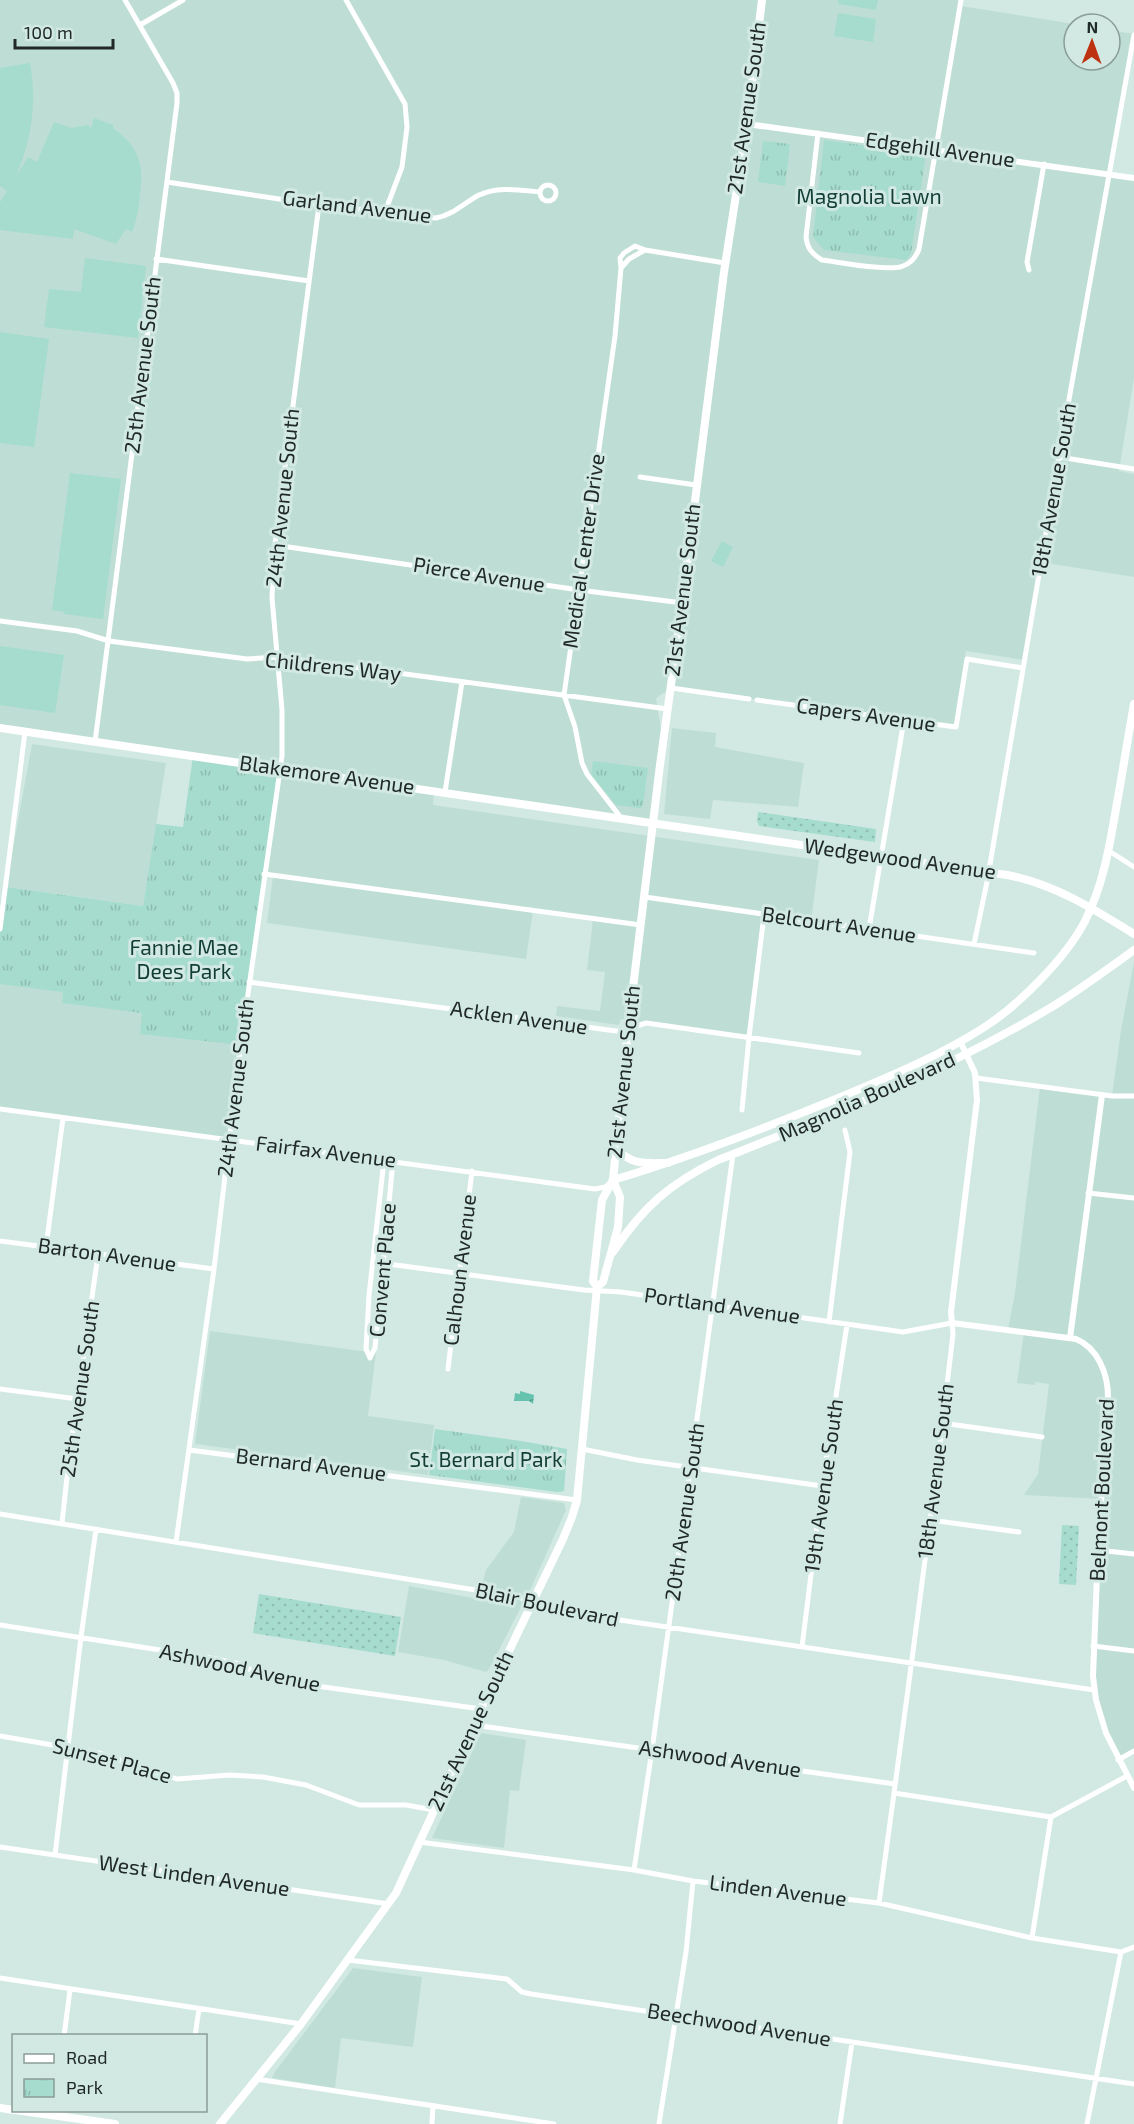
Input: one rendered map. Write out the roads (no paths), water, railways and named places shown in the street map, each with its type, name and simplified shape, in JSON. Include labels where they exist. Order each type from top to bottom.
[{"type":"main road","name":"21st Avenue South","points":[[220,2124],[301,2024],[396,1893],[573,1517],[577,1500],[597,1289],[593,1281],[602,1200],[613,1180],[628,1029],[653,824],[725,262],[747,124],[762,0]]},
{"type":"main road","name":"Magnolia Boulevard","points":[[613,1180],[668,1163],[817,1106],[907,1068],[985,1027],[1029,991],[1069,947],[1091,908],[1109,851],[1134,704]]},
{"type":"main road","name":"Blakemore Avenue","points":[[0,728],[653,824]]},
{"type":"main road","name":"Wedgewood Avenue","points":[[653,824],[1020,877],[1044,885],[1091,908],[1134,934]]},
{"type":"main road","name":"Magnolia Boulevard","points":[[612,1254],[633,1223],[660,1196],[697,1171],[871,1098],[966,1053],[1056,1005],[1134,950]]},
{"type":"main road","points":[[615,1147],[622,1155],[635,1162],[668,1163]]},
{"type":"main road","name":"21st Avenue South","points":[[597,1289],[603,1282],[618,1227],[620,1197],[613,1180]]},
{"type":"main road","points":[[54,2113],[115,2124]]},
{"type":"street","name":"25th Avenue South","points":[[95,742],[177,103],[177,93],[125,0]]},
{"type":"street","points":[[140,25],[183,0]]},
{"type":"street","points":[[346,0],[405,104],[407,127],[402,167],[386,212]]},
{"type":"street","points":[[818,133],[806,237],[809,249],[822,260],[894,268],[904,266],[914,258],[918,249],[961,0]]},
{"type":"street","name":"18th Avenue South","points":[[974,944],[989,872],[1059,457],[1134,35]]},
{"type":"street","name":"Edgehill Avenue","points":[[747,124],[1134,178]]},
{"type":"street","points":[[1029,270],[1027,262],[1044,164]]},
{"type":"street","name":"Garland Avenue","points":[[167,182],[320,205],[436,218],[451,214],[479,195],[498,189],[540,192]]},
{"type":"street","name":"24th Avenue South","points":[[176,1542],[214,1269],[249,982],[282,756],[282,710],[272,597],[275,545],[320,205]]},
{"type":"street","name":"Medical Center Drive","points":[[622,819],[587,774],[564,695],[615,333],[621,268],[645,250],[725,262]]},
{"type":"street","points":[[156,259],[309,281]]},
{"type":"street","points":[[1059,457],[1134,469]]},
{"type":"street","points":[[640,477],[696,486]]},
{"type":"street","name":"Pierce Avenue","points":[[275,545],[683,603]]},
{"type":"street","name":"Childrens Way","points":[[0,621],[77,632],[109,641],[247,659],[278,657],[668,709]]},
{"type":"street","name":"Capers Avenue","points":[[757,700],[956,727],[967,659],[1023,668]]},
{"type":"street","points":[[445,792],[462,682]]},
{"type":"street","points":[[671,688],[749,699]]},
{"type":"street","points":[[868,928],[904,720]]},
{"type":"street","points":[[0,929],[3,876],[25,732]]},
{"type":"street","points":[[1109,851],[1134,867]]},
{"type":"street","points":[[264,874],[641,925]]},
{"type":"street","name":"Belcourt Avenue","points":[[645,897],[1034,953]]},
{"type":"street","points":[[742,1110],[748,1037],[764,915]]},
{"type":"street","name":"Acklen Avenue","points":[[249,982],[593,1028],[621,1031],[646,1023],[859,1053]]},
{"type":"street","name":"18th Avenue South","points":[[879,1903],[942,1423],[952,1334],[951,1312],[976,1113],[976,1078],[960,1041]]},
{"type":"street","points":[[976,1078],[1102,1095],[1134,1096]]},
{"type":"street","points":[[1070,1338],[1102,1095]]},
{"type":"street","name":"Fairfax Avenue","points":[[0,1108],[595,1189],[605,1188],[613,1180]]},
{"type":"street","points":[[46,1247],[63,1118]]},
{"type":"street","points":[[828,1322],[850,1152],[845,1130]]},
{"type":"street","name":"20th Avenue South","points":[[634,1870],[733,1154]]},
{"type":"street","name":"Convent Place","points":[[384,1160],[366,1348],[370,1358],[375,1348],[393,1161]]},
{"type":"street","name":"Calhoun Avenue","points":[[448,1369],[472,1171]]},
{"type":"street","points":[[1088,1193],[1134,1198]]},
{"type":"street","name":"Barton Avenue","points":[[0,1241],[214,1269]]},
{"type":"street","name":"25th Avenue South","points":[[62,1523],[98,1255]]},
{"type":"street","name":"Portland Avenue","points":[[373,1262],[459,1275],[621,1292],[847,1326],[903,1332],[952,1323],[1070,1338]]},
{"type":"street","name":"19th Avenue South","points":[[802,1647],[822,1486],[847,1326]]},
{"type":"street","name":"Belmont Boulevard","points":[[1070,1338],[1082,1342],[1093,1352],[1102,1367],[1108,1385],[1093,1646],[1094,1690],[1102,1724],[1134,1788]]},
{"type":"street","points":[[0,1389],[78,1399]]},
{"type":"street","points":[[942,1423],[1042,1437]]},
{"type":"street","points":[[582,1449],[691,1468],[822,1486]]},
{"type":"street","name":"Bernard Avenue","points":[[189,1450],[577,1500]]},
{"type":"street","name":"Blair Boulevard","points":[[0,1514],[492,1592],[519,1597],[544,1609],[1094,1690]]},
{"type":"street","points":[[930,1520],[1019,1532]]},
{"type":"street","points":[[55,1855],[96,1529]]},
{"type":"street","points":[[1098,1550],[1134,1554]]},
{"type":"street","name":"Ashwood Avenue","points":[[0,1625],[240,1664],[258,1674],[288,1682],[481,1709]]},
{"type":"street","points":[[1093,1646],[1134,1651]]},
{"type":"street","name":"Ashwood Avenue","points":[[474,1725],[895,1784]]},
{"type":"street","name":"Sunset Place","points":[[0,1736],[99,1753],[165,1777],[177,1779],[230,1775],[263,1777],[306,1785],[359,1805],[406,1805],[434,1810]]},
{"type":"street","points":[[1118,1760],[1134,1751]]},
{"type":"street","points":[[894,1793],[1051,1817],[1127,1776]]},
{"type":"street","points":[[1032,1938],[1051,1817]]},
{"type":"street","name":"Linden Avenue","points":[[419,1842],[634,1870],[693,1881],[879,1903],[1032,1938],[1121,1952],[1134,1947]]},
{"type":"street","name":"West Linden Avenue","points":[[0,1847],[389,1904]]},
{"type":"street","points":[[660,2124],[693,1881]]},
{"type":"street","points":[[1087,2124],[1121,1952]]},
{"type":"street","name":"Beechwood Avenue","points":[[348,1960],[507,1979],[522,1992],[1134,2084]]},
{"type":"street","points":[[0,1978],[301,2024]]},
{"type":"street","points":[[64,2034],[70,1990]]},
{"type":"street","points":[[195,2034],[199,2008]]},
{"type":"street","points":[[840,2124],[852,2042]]},
{"type":"street","points":[[256,2079],[433,2106],[519,2122],[554,2124]]},
{"type":"street","points":[[432,2124],[433,2106]]},
{"type":"water","points":[[520,1391],[534,1395],[533,1404],[529,1401],[514,1401],[515,1393],[520,1394]]},
{"type":"park label","name":"Magnolia Lawn","points":[[869,197]]},
{"type":"park label","name":"Fannie Mae Dees Park","points":[[184,960]]},
{"type":"park label","name":"St. Bernard Park","points":[[486,1460]]}]
